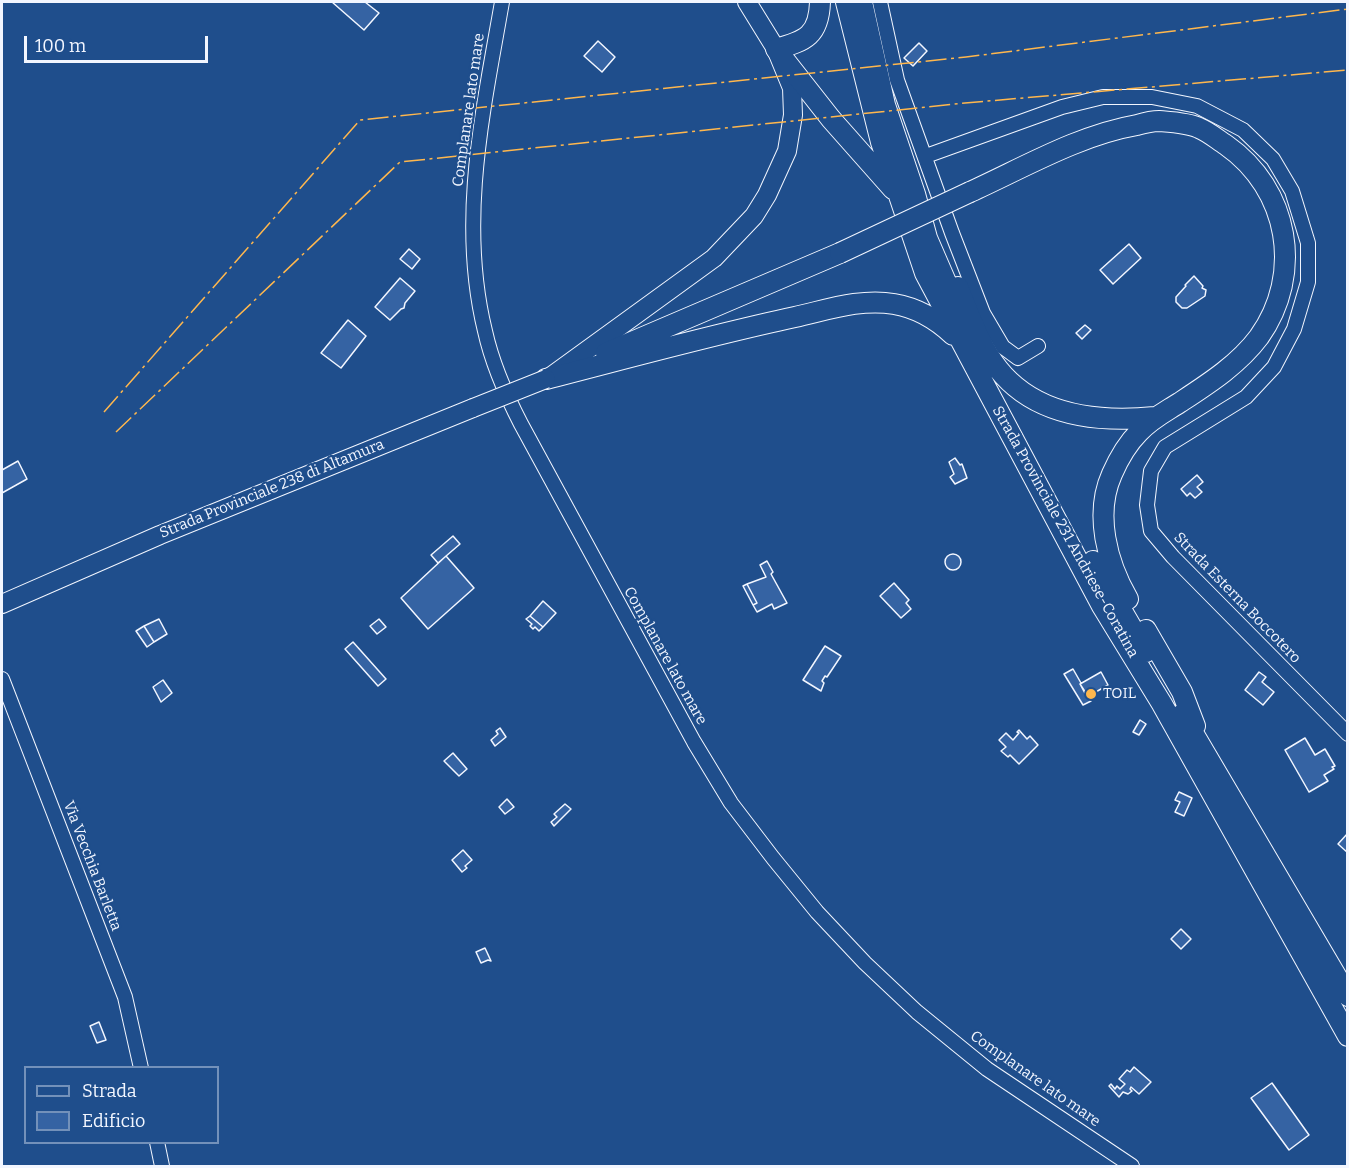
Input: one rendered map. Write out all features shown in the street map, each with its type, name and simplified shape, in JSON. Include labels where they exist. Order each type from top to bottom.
[{"type":"highway","points":[[820,2],[818,24],[808,36],[796,43],[776,49],[831,118],[899,197]]},
{"type":"highway","name":"Strada Provinciale 231 Andriese-Coratina","points":[[846,2],[880,142],[925,273],[1102,606],[1162,704],[1347,1036]]},
{"type":"highway","name":"Strada Provinciale 231 Andriese-Coratina","points":[[862,2],[885,105],[933,253],[985,367],[1106,585],[1347,996]]},
{"type":"highway","points":[[546,379],[840,253],[1078,144],[1120,128],[1158,121],[1198,127],[1243,157],[1259,175],[1280,218],[1285,244],[1285,269],[1271,316],[1258,337],[1219,376],[1155,417],[1127,445],[1111,476],[1104,510],[1106,542],[1121,587],[1182,692],[1206,755]]},
{"type":"highway","points":[[933,253],[948,265],[992,361],[1007,380],[1025,394],[1047,406],[1094,419],[1125,420],[1155,417]]},
{"type":"highway","points":[[546,379],[745,328],[845,305],[870,302],[893,303],[916,309],[936,320],[953,335],[990,395]]},
{"type":"highway","points":[[1333,1010],[1347,1043]]},
{"type":"main road","name":"Strada Provinciale 238 di Altamura","points":[[2,604],[301,477],[546,379],[714,258],[753,216],[776,177],[787,151],[793,115],[792,88],[776,49],[747,2]]},
{"type":"street","name":"Complanare lato mare","points":[[502,2],[477,153],[473,203],[474,254],[485,332],[503,384],[521,424],[647,659],[731,802],[817,912],[865,963],[917,1012],[987,1069],[1132,1167]]},
{"type":"street","points":[[880,2],[897,80],[983,313],[1003,347],[1018,358],[1038,346]]},
{"type":"street","name":"Strada Esterna Boccotero","points":[[926,156],[1062,107],[1103,97],[1152,97],[1197,106],[1243,130],[1273,159],[1292,191],[1308,243],[1308,282],[1294,329],[1274,367],[1246,397],[1165,447],[1151,471],[1147,505],[1151,531],[1173,557],[1347,734]]},
{"type":"street","name":"Via Vecchia Barletta","points":[[2,679],[125,997],[141,1066]]},
{"type":"street","points":[[157,1144],[162,1167]]},
{"type":"building","points":[[332,2],[365,2],[379,13],[364,30]]},
{"type":"building","points":[[598,41],[615,57],[602,72],[584,56]]},
{"type":"building","points":[[919,43],[927,51],[913,66],[904,58]]},
{"type":"building","points":[[1129,244],[1141,258],[1113,284],[1100,270]]},
{"type":"building","points":[[409,249],[420,259],[412,269],[400,259]]},
{"type":"building","points":[[1194,276],[1206,290],[1205,296],[1187,308],[1182,308],[1176,302],[1176,297]]},
{"type":"building","points":[[400,278],[415,291],[405,303],[404,308],[390,320],[375,307]]},
{"type":"building","points":[[348,320],[366,336],[341,368],[321,353]]},
{"type":"building","points":[[1085,325],[1091,330],[1082,339],[1076,333]]},
{"type":"building","points":[[955,458],[960,465],[962,464],[967,478],[955,484],[950,477],[954,474],[949,462]]},
{"type":"building","points":[[18,461],[27,479],[2,493],[2,470]]},
{"type":"building","points":[[1197,475],[1203,482],[1197,487],[1202,492],[1195,498],[1190,493],[1187,496],[1181,489]]},
{"type":"building","points":[[453,536],[460,544],[438,563],[431,555]]},
{"type":"building","points":[[950,554],[956,554],[961,562],[959,568],[950,570],[945,565],[945,559]]},
{"type":"building","points":[[446,556],[474,588],[428,629],[401,598]]},
{"type":"building","points":[[767,561],[773,572],[771,574],[787,603],[774,609],[772,604],[757,612],[753,605],[757,603],[747,584],[766,577],[760,565]]},
{"type":"building","points":[[894,583],[909,600],[906,603],[911,609],[901,618],[880,596]]},
{"type":"building","points":[[747,584],[757,603],[753,605],[743,586]]},
{"type":"building","points":[[543,601],[556,613],[543,627],[530,616]]},
{"type":"building","points":[[530,616],[543,627],[539,631],[530,626],[532,624],[526,619]]},
{"type":"building","points":[[159,619],[167,634],[154,642],[144,626]]},
{"type":"building","points":[[379,619],[386,627],[377,634],[370,626]]},
{"type":"building","points":[[144,626],[154,642],[147,647],[136,631]]},
{"type":"building","points":[[353,642],[386,679],[378,686],[345,649]]},
{"type":"building","points":[[825,646],[841,656],[822,681],[824,683],[821,691],[803,680]]},
{"type":"building","points":[[1073,669],[1091,701],[1083,705],[1064,674]]},
{"type":"building","points":[[1101,672],[1108,685],[1087,697],[1080,684]]},
{"type":"building","points":[[1259,672],[1266,677],[1262,682],[1274,692],[1263,705],[1245,690]]},
{"type":"building","points":[[163,680],[172,693],[161,702],[153,687]]},
{"type":"building","points":[[1140,720],[1146,724],[1139,735],[1133,732]]},
{"type":"building","points":[[500,728],[506,737],[495,746],[491,740],[498,734],[496,731]]},
{"type":"building","points":[[1019,730],[1027,739],[1030,736],[1038,745],[1019,764],[1010,755],[1008,757],[1001,751],[1006,747],[999,740],[1006,733],[1013,740]]},
{"type":"building","points":[[1305,738],[1315,755],[1325,749],[1335,766],[1324,775],[1328,781],[1309,792],[1285,750]]},
{"type":"building","points":[[453,753],[467,769],[459,776],[444,761]]},
{"type":"building","points":[[1179,792],[1192,798],[1184,816],[1175,812],[1180,802],[1175,800]]},
{"type":"building","points":[[507,799],[514,807],[505,814],[499,807]]},
{"type":"building","points":[[565,804],[571,809],[554,826],[551,822],[557,817],[554,814]]},
{"type":"building","points":[[1348,833],[1348,853],[1338,844]]},
{"type":"building","points":[[463,850],[472,860],[462,872],[452,860]]},
{"type":"building","points":[[1181,929],[1191,939],[1181,949],[1171,939]]},
{"type":"building","points":[[485,948],[491,961],[481,963],[476,952]]},
{"type":"building","points":[[99,1022],[106,1040],[97,1043],[90,1026]]},
{"type":"building","points":[[1134,1067],[1151,1082],[1139,1094],[1131,1087],[1132,1091],[1128,1094],[1123,1092],[1119,1097],[1109,1086],[1111,1084],[1115,1089],[1117,1086],[1120,1089],[1125,1084],[1119,1079],[1127,1070],[1130,1072]]},
{"type":"building","points":[[1272,1083],[1309,1135],[1289,1150],[1251,1098]]},
{"type":"power","points":[[104,412],[360,120],[966,57],[1348,9]]},
{"type":"power","points":[[116,432],[400,162],[965,103],[1348,70]]},
{"type":"place","name":"TOIL","points":[[1091,694]]}]
